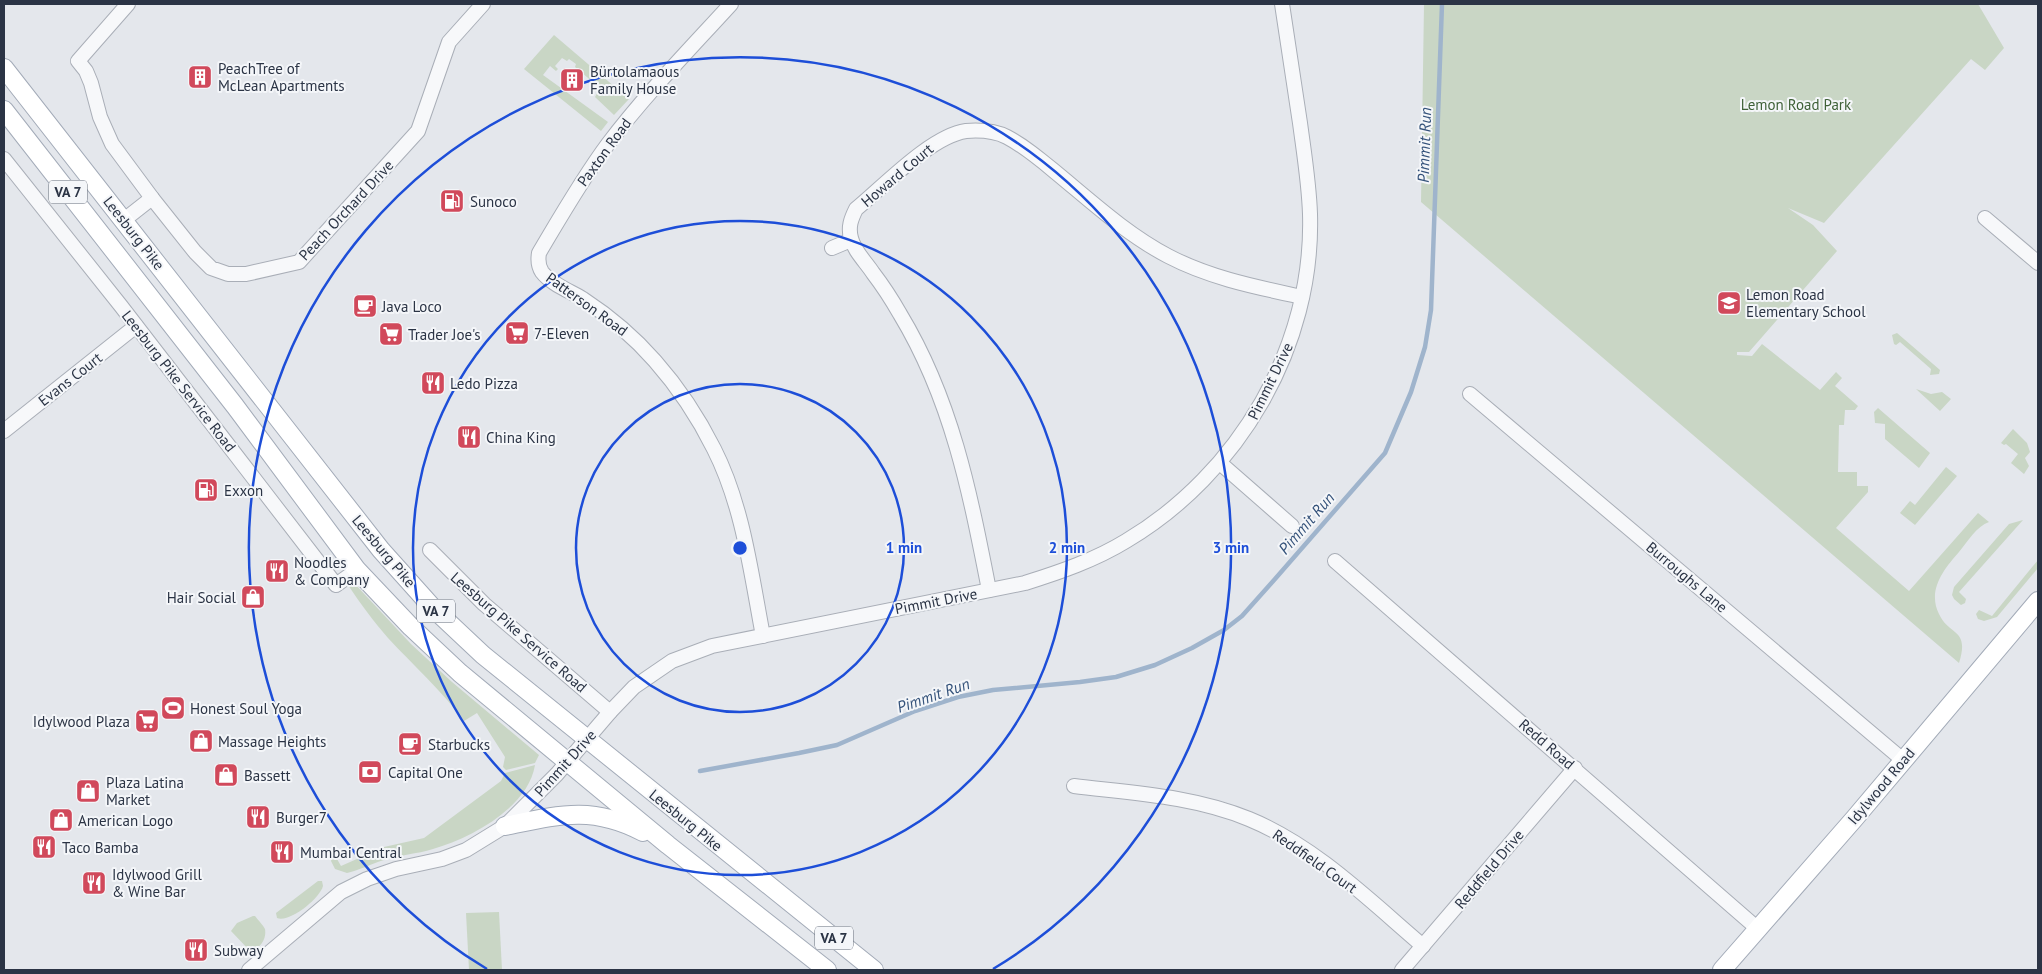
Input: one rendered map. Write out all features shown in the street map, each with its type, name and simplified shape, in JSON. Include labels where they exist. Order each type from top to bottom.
[{"type":"main road","name":"Leesburg Pike","points":[[4,68],[381,550],[433,608],[483,655],[874,970]]},
{"type":"main road","name":"Leesburg Pike","points":[[4,110],[235,406],[357,570],[411,627],[460,673],[668,845],[827,970]]},
{"type":"main road","name":"Idylwood Road","points":[[1722,970],[2038,601]]},
{"type":"main road","points":[[505,826],[577,813],[603,816],[629,824],[668,845]]},
{"type":"street","name":"Peach Orchard Drive","points":[[128,4],[78,61],[86,71],[91,83],[100,117],[112,144],[195,252],[211,268],[228,274],[246,274],[299,262],[418,131],[449,42],[483,4]]},
{"type":"street","name":"Paxton Road","points":[[547,240],[592,168],[626,121],[731,4]]},
{"type":"street","name":"Pimmit Drive","points":[[249,970],[341,892],[367,879],[396,869],[442,859],[466,850],[505,826],[568,761],[634,687],[672,661],[712,646],[1025,583],[1096,558],[1125,542],[1172,509],[1220,463],[1245,431],[1262,403],[1288,345],[1302,297],[1307,268],[1310,214],[1307,174],[1282,4]]},
{"type":"street","name":"Howard Court","points":[[851,240],[849,228],[852,216],[856,210],[930,146],[955,134],[983,131],[1005,136],[1025,147],[1112,219],[1141,240],[1168,256],[1216,277],[1302,297]]},
{"type":"street","name":"Leesburg Pike Service Road","points":[[4,158],[336,585],[357,570]]},
{"type":"street","points":[[124,220],[152,198]]},
{"type":"street","points":[[1985,218],[2038,263]]},
{"type":"street","name":"Patterson Road","points":[[547,240],[538,258],[539,267],[542,272],[550,280],[602,313],[630,335],[677,388],[700,422],[715,450],[734,499],[744,537],[763,636]]},
{"type":"street","points":[[832,248],[851,240],[900,315],[921,353],[943,404],[965,472],[989,590]]},
{"type":"street","name":"Evans Court","points":[[4,431],[136,326]]},
{"type":"street","name":"Burroughs Lane","points":[[1470,394],[1903,760]]},
{"type":"street","points":[[1220,463],[1292,526]]},
{"type":"street","name":"Leesburg Pike Service Road","points":[[430,550],[477,597],[610,712]]},
{"type":"street","name":"Redd Road","points":[[1335,561],[1758,929]]},
{"type":"street","name":"Reddfield Drive","points":[[1402,970],[1575,768]]},
{"type":"street","name":"Reddfield Court","points":[[1074,786],[1184,800],[1248,818],[1273,830],[1299,846],[1341,876],[1423,946]]},
{"type":"green space","name":"Lemon Road Elementary School","points":[[1424,4],[1978,4],[2004,48],[1985,70],[1971,59],[1824,223],[1788,208],[1813,225],[1837,251],[1749,352],[1737,352],[1737,355],[1752,356],[1762,344],[1820,390],[1836,372],[1842,378],[1835,386],[1858,406],[1855,410],[1845,410],[1844,425],[1839,425],[1838,472],[1857,472],[1857,486],[1868,486],[1868,492],[1836,528],[1909,591],[1978,513],[1989,522],[1976,531],[1953,559],[1943,573],[1936,588],[1935,597],[1939,614],[1943,621],[1957,634],[1962,644],[1959,663],[1421,202]]},
{"type":"green space","points":[[554,35],[629,99],[614,115],[595,97],[600,88],[575,67],[576,64],[569,59],[567,61],[562,58],[555,66],[558,69],[556,71],[550,66],[543,75],[608,122],[601,131],[524,69]]},
{"type":"green space","points":[[1897,333],[1940,370],[1939,374],[1930,375],[1931,369],[1900,342],[1896,345],[1894,344],[1892,335]]},
{"type":"green space","points":[[1916,389],[1931,394],[1942,392],[1951,399],[1940,411]]},
{"type":"green space","points":[[1878,408],[1930,453],[1919,468],[1885,439],[1885,424],[1875,423],[1874,412]]},
{"type":"green space","points":[[2013,429],[2027,443],[2030,452],[2025,458],[2029,466],[2024,474],[2011,463],[2018,454],[2006,444],[2001,443]]},
{"type":"green space","points":[[1946,467],[1957,476],[1915,525],[1900,513],[1910,501],[1915,505]]},
{"type":"green space","points":[[2023,520],[1959,592],[1966,599],[1965,603],[1961,605],[1952,595],[1954,587],[2009,524]]},
{"type":"green space","points":[[2038,560],[2038,568],[1997,617],[1984,621],[1978,619],[1976,614],[1979,610],[1992,616]]},
{"type":"green space","points":[[349,583],[354,583],[411,644],[452,682],[539,755],[535,763],[506,770],[503,767],[505,757],[477,713],[464,721],[437,689],[383,632],[348,585]]},
{"type":"green space","points":[[535,765],[530,781],[510,808],[496,819],[464,837],[433,849],[390,858],[347,873],[335,869],[331,861],[332,858],[337,859],[341,866],[384,847],[424,838],[501,781],[505,773]]},
{"type":"green space","points":[[318,881],[322,881],[323,886],[311,903],[289,917],[277,918],[276,913]]},
{"type":"green space","points":[[499,912],[502,970],[469,970],[466,913]]},
{"type":"green space","points":[[253,916],[265,929],[265,937],[262,943],[250,951],[231,931],[237,923]]},
{"type":"waterway","name":"Pimmit Run","points":[[700,771],[837,745],[915,711],[958,697],[993,690],[1116,677],[1155,665],[1192,648],[1224,630],[1242,616],[1385,453],[1411,392],[1425,347],[1431,310],[1442,4]]},
{"type":"place","name":"PeachTree of McLean Apartments","points":[[200,77]]},
{"type":"place","name":"Bürtolamaous Family House","points":[[572,80]]},
{"type":"place","name":"Sunoco","points":[[452,201]]},
{"type":"place","name":"Lemon Road Elementary School","points":[[1729,303]]},
{"type":"place","name":"Java Loco","points":[[365,306]]},
{"type":"place","name":"7-Eleven","points":[[517,333]]},
{"type":"place","name":"Trader Joe's","points":[[391,334]]},
{"type":"place","name":"Ledo Pizza","points":[[433,383]]},
{"type":"place","name":"China King","points":[[469,437]]},
{"type":"place","name":"Exxon","points":[[206,490]]},
{"type":"place","name":"Noodles & Company","points":[[277,571]]},
{"type":"place","name":"Hair Social","points":[[253,597]]},
{"type":"place","name":"Honest Soul Yoga","points":[[173,708]]},
{"type":"place","name":"Idylwood Plaza","points":[[147,721]]},
{"type":"place","name":"Massage Heights","points":[[201,741]]},
{"type":"place","name":"Starbucks","points":[[410,744]]},
{"type":"place","name":"Capital One","points":[[370,772]]},
{"type":"place","name":"Bassett","points":[[226,775]]},
{"type":"place","name":"Plaza Latina Market","points":[[88,791]]},
{"type":"place","name":"Burger7","points":[[258,817]]},
{"type":"place","name":"American Logo","points":[[61,820]]},
{"type":"place","name":"Taco Bamba","points":[[44,847]]},
{"type":"place","name":"Mumbai Central","points":[[282,852]]},
{"type":"place","name":"Idylwood Grill & Wine Bar","points":[[94,883]]},
{"type":"place","name":"Subway","points":[[196,950]]},
{"type":"park label","name":"Lemon Road Park","points":[[1796,104]]}]
